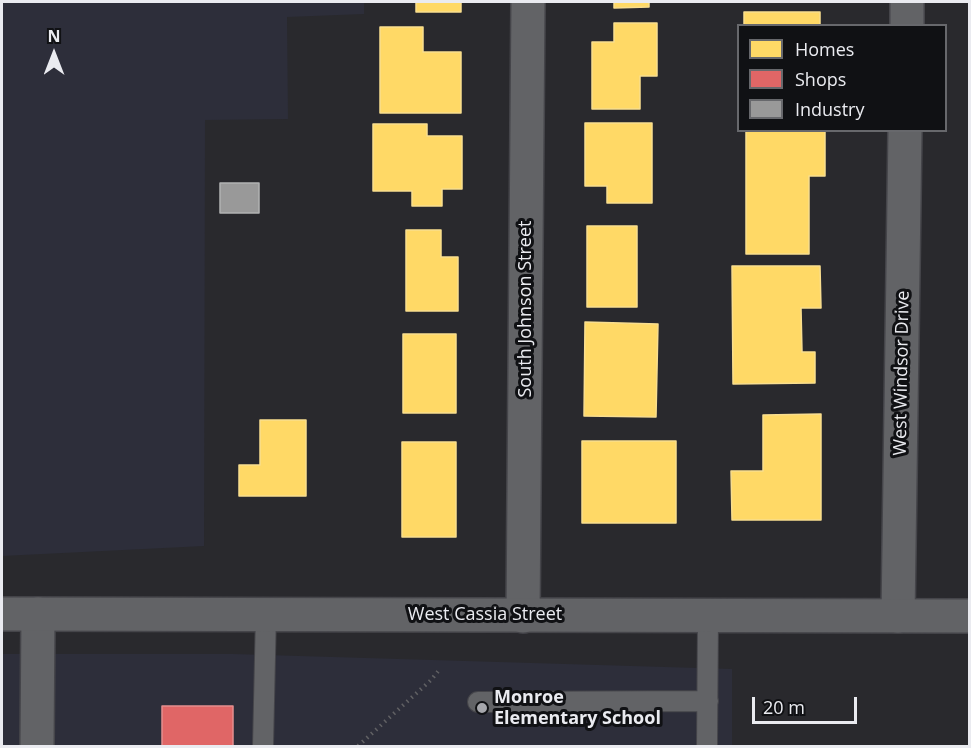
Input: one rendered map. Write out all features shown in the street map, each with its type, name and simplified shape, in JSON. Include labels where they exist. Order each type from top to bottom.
[{"type":"street","name":"South Johnson Street","points":[[523,616],[528,2]]},
{"type":"street","points":[[907,2],[907,24]]},
{"type":"street","name":"West Windsor Drive","points":[[898,616],[905,132]]},
{"type":"street","name":"West Cassia Street","points":[[2,614],[969,616]]},
{"type":"street","points":[[37,747],[38,614]]},
{"type":"lane","points":[[262,747],[266,613]]},
{"type":"lane","points":[[707,747],[708,617]]},
{"type":"lane","points":[[478,702],[708,701]]},
{"type":"path","points":[[358,747],[440,669]]},
{"type":"shaded area","points":[[2,2],[364,2],[364,14],[287,17],[288,119],[205,120],[204,546],[2,556]]},
{"type":"shaded area","name":"Monroe Elementary School","points":[[2,654],[233,654],[732,669],[732,746],[2,746]]},
{"type":"building: Homes","points":[[416,2],[461,2],[461,12],[416,12]]},
{"type":"building: Homes","points":[[614,2],[649,2],[649,7],[614,8]]},
{"type":"building: Homes","points":[[744,12],[820,12],[820,24],[744,24]]},
{"type":"building: Homes","points":[[614,23],[657,23],[657,76],[640,76],[640,109],[592,109],[592,42],[614,42]]},
{"type":"building: Homes","points":[[380,27],[423,27],[423,52],[461,52],[461,113],[380,113]]},
{"type":"building: Homes","points":[[585,123],[652,123],[652,203],[607,203],[607,186],[585,186]]},
{"type":"building: Homes","points":[[373,124],[427,124],[427,136],[462,136],[462,189],[442,189],[442,206],[412,206],[412,191],[373,191]]},
{"type":"building: Homes","points":[[746,132],[825,132],[825,176],[809,176],[809,254],[746,254]]},
{"type":"building: Homes","points":[[587,226],[637,226],[637,307],[587,307]]},
{"type":"building: Homes","points":[[406,230],[441,230],[441,257],[458,257],[458,311],[406,311]]},
{"type":"building: Homes","points":[[732,266],[820,266],[821,308],[801,308],[802,352],[815,352],[815,383],[733,384]]},
{"type":"building: Homes","points":[[585,322],[658,324],[656,417],[584,416]]},
{"type":"building: Homes","points":[[403,334],[456,334],[456,413],[403,413]]},
{"type":"building: Homes","points":[[821,414],[821,520],[732,520],[731,471],[763,471],[763,415]]},
{"type":"building: Homes","points":[[260,420],[306,420],[306,496],[239,496],[239,465],[260,465]]},
{"type":"building: Homes","points":[[582,441],[676,441],[676,523],[582,523]]},
{"type":"building: Homes","points":[[402,442],[456,442],[456,537],[402,537]]},
{"type":"building: Shops","points":[[162,706],[233,706],[233,746],[162,746]]},
{"type":"building: Industry","points":[[220,183],[259,183],[259,213],[220,213]]},
{"type":"place","name":"Monroe Elementary School","points":[[482,708]]}]
